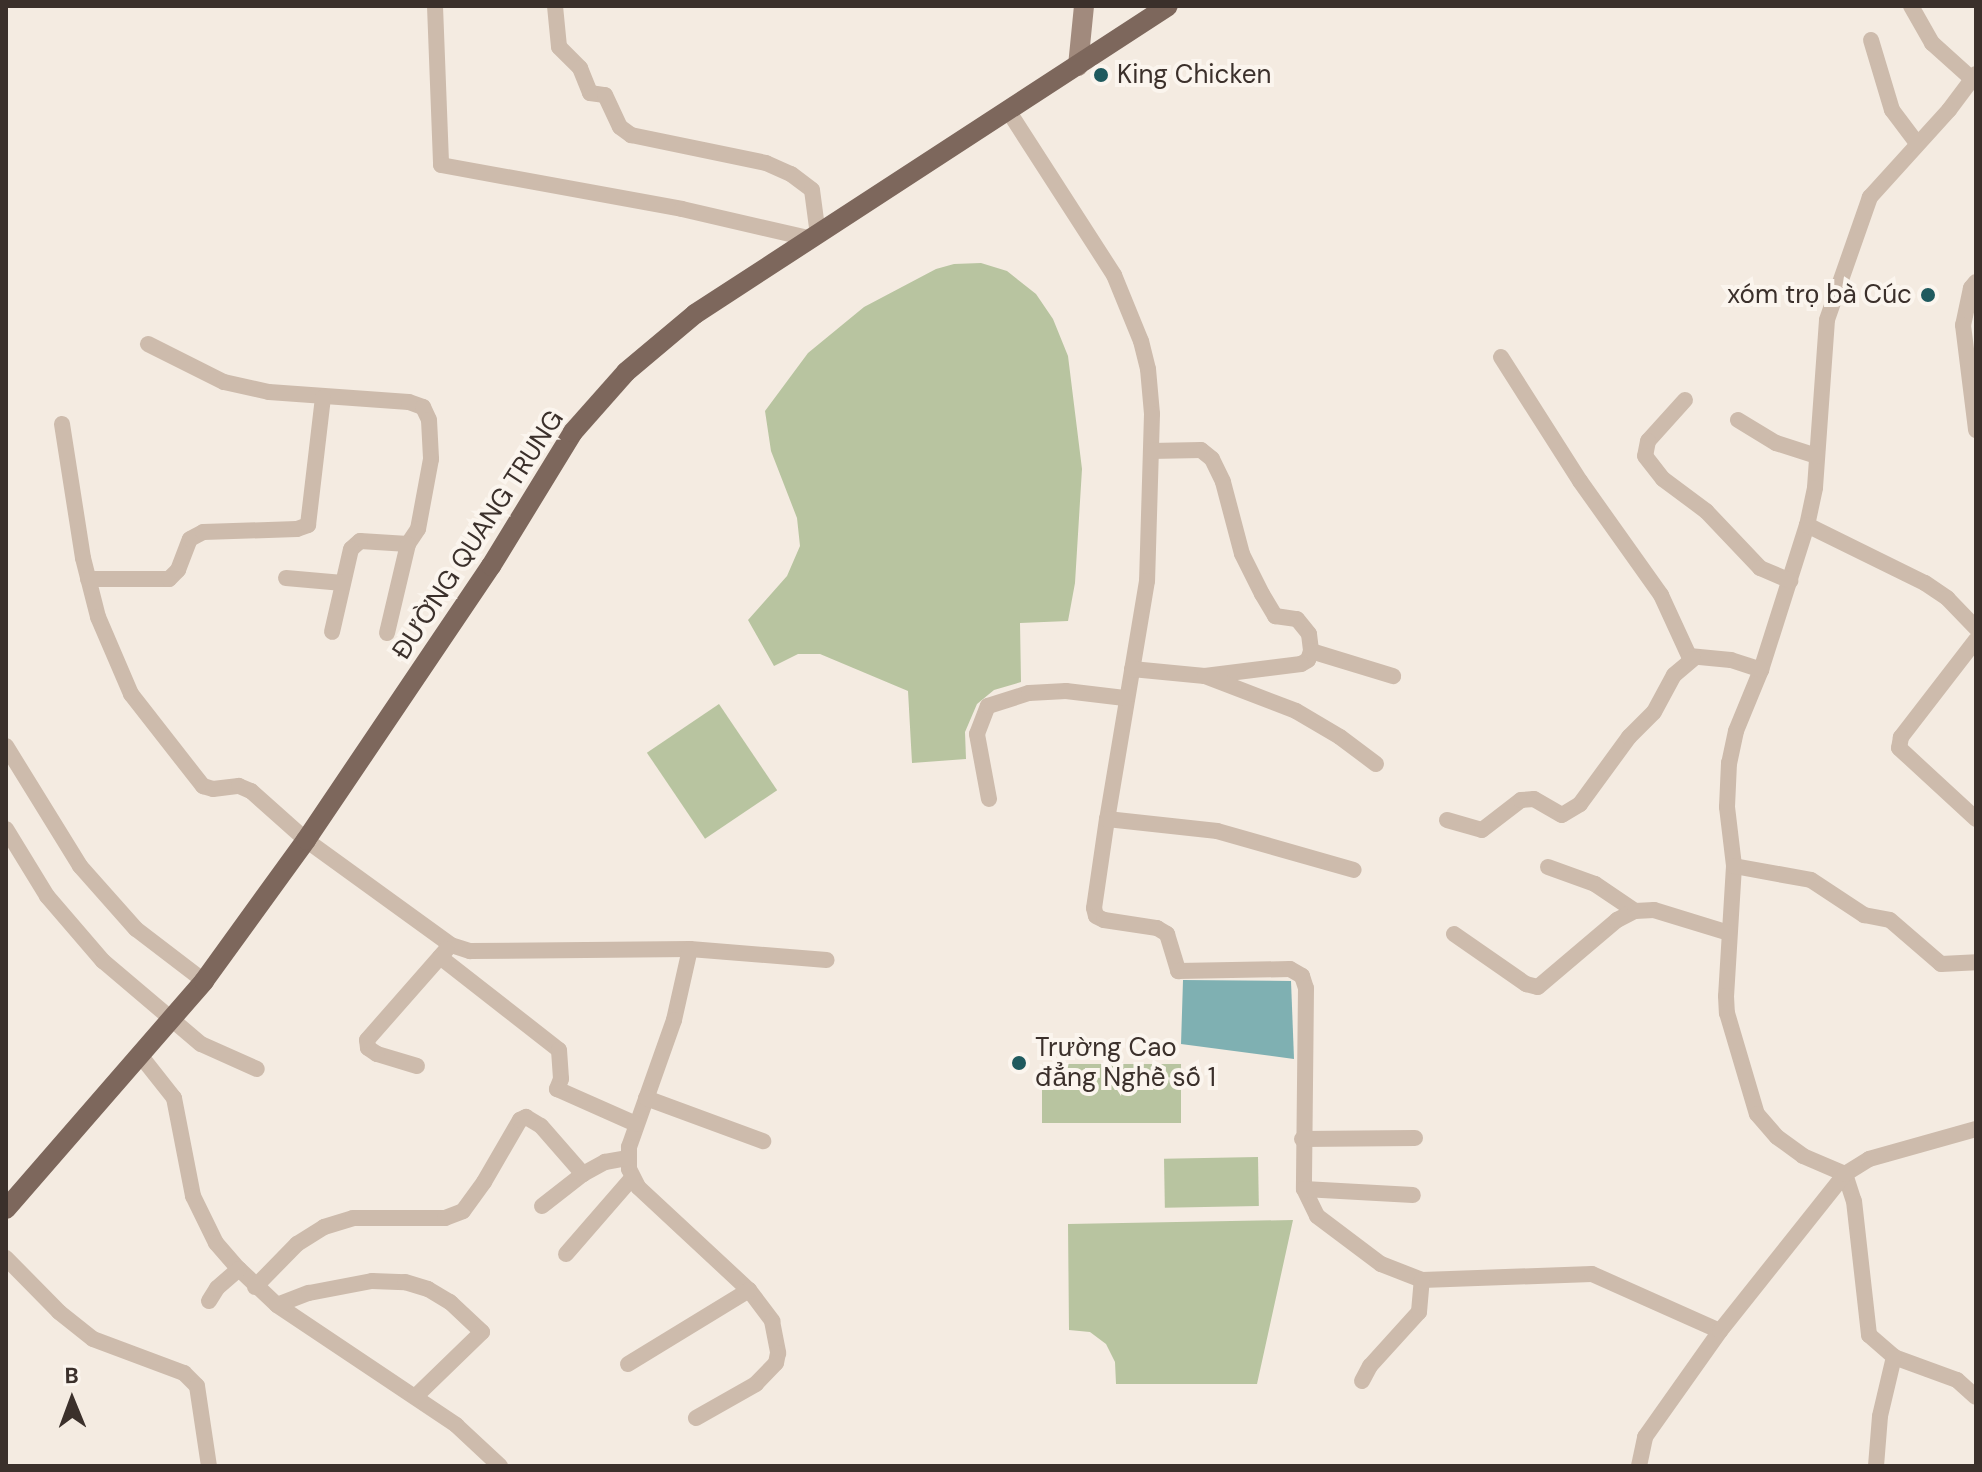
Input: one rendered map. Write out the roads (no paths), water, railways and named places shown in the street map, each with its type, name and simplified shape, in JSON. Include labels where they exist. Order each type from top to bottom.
[{"type":"main road","name":"ĐƯỜNG QUANG TRUNG","points":[[6,1209],[204,981],[306,840],[491,566],[573,432],[626,372],[695,314],[1168,6]]},
{"type":"street","points":[[435,6],[441,165],[815,237],[812,190],[791,174],[766,163],[631,135],[620,127],[607,98],[590,93],[580,68],[559,47],[555,6]]},
{"type":"street","points":[[1078,66],[1084,6]]},
{"type":"street","points":[[1911,6],[1932,43],[1974,76],[1949,110],[1916,142],[1870,197],[1827,320],[1817,456],[1807,525],[1761,670],[1736,731],[1729,763],[1727,807],[1734,866],[1727,1013],[1757,1114],[1777,1137],[1803,1156],[1845,1174],[1854,1201],[1866,1325],[1883,1351],[1957,1380],[1976,1397]]},
{"type":"street","points":[[1871,40],[1892,110],[1916,142]]},
{"type":"street","points":[[1009,112],[1114,275],[1130,312],[1148,369],[1151,451],[1147,581],[1125,698],[1094,908],[1096,916],[1157,928],[1167,934],[1178,971],[1290,969],[1302,976],[1306,988],[1302,1139],[1304,1189],[1317,1216],[1381,1264],[1422,1280],[1592,1274],[1720,1331]]},
{"type":"street","points":[[1976,282],[1971,288],[1963,325],[1976,430]]},
{"type":"street","points":[[148,344],[224,382],[323,398],[409,402],[423,407],[429,420],[431,459],[424,507],[408,544],[387,633]]},
{"type":"street","points":[[1501,357],[1580,481],[1661,595],[1693,659]]},
{"type":"street","points":[[88,579],[169,579],[178,570],[190,539],[203,532],[297,529],[308,525],[323,398]]},
{"type":"street","points":[[1685,400],[1648,441],[1645,456],[1663,479],[1706,511],[1760,568],[1790,581]]},
{"type":"street","points":[[1738,420],[1776,443],[1817,456]]},
{"type":"street","points":[[62,424],[88,579],[98,617],[131,694],[203,786],[213,789],[239,786],[251,791],[306,840],[446,951],[559,1050],[561,1079],[557,1089],[636,1124]]},
{"type":"street","points":[[1132,669],[1205,676],[1301,664],[1308,660],[1311,651],[1304,624],[1275,616],[1262,594],[1242,554],[1223,482],[1212,459],[1201,450],[1151,451]]},
{"type":"street","points":[[1807,525],[1925,583],[1947,598],[1976,628]]},
{"type":"street","points":[[332,632],[351,549],[360,541],[408,544]]},
{"type":"street","points":[[286,578],[343,583]]},
{"type":"street","points":[[1976,640],[1901,737],[1899,748],[1976,819]]},
{"type":"street","points":[[1311,651],[1393,676]]},
{"type":"street","points":[[1447,820],[1482,830],[1521,800],[1534,799],[1562,815],[1580,804],[1629,737],[1654,712],[1674,675],[1693,659],[1719,657],[1761,670]]},
{"type":"street","points":[[1205,676],[1296,711],[1340,737],[1376,764]]},
{"type":"street","points":[[989,799],[977,734],[988,706],[1029,693],[1066,691],[1125,698]]},
{"type":"street","points":[[6,746],[80,866],[136,929],[204,981]]},
{"type":"street","points":[[1107,819],[1217,831],[1354,870]]},
{"type":"street","points":[[6,829],[47,896],[103,961],[201,1044],[257,1069]]},
{"type":"street","points":[[1734,866],[1803,877],[1864,915],[1890,920],[1941,964],[1976,962]]},
{"type":"street","points":[[1548,867],[1595,884],[1635,911]]},
{"type":"street","points":[[1454,934],[1526,984],[1538,987],[1617,920],[1635,911],[1654,910],[1729,933]]},
{"type":"street","points":[[690,949],[674,1020],[636,1124],[627,1158],[632,1178],[749,1290],[772,1321],[778,1343],[776,1363],[756,1384],[696,1418]]},
{"type":"street","points":[[417,1066],[377,1054],[368,1048],[367,1040],[446,951],[690,949],[827,960]]},
{"type":"street","points":[[140,1055],[174,1098],[193,1196],[216,1243],[255,1287],[277,1305],[456,1425],[500,1466]]},
{"type":"street","points":[[646,1098],[763,1141]]},
{"type":"street","points":[[255,1287],[297,1244],[324,1227],[353,1218],[445,1218],[463,1211],[478,1192],[520,1120],[526,1117],[541,1126],[583,1174]]},
{"type":"street","points":[[1639,1466],[1645,1437],[1720,1331],[1845,1174],[1869,1159],[1976,1129]]},
{"type":"street","points":[[1302,1139],[1415,1138]]},
{"type":"street","points":[[542,1206],[583,1174],[605,1162],[627,1158]]},
{"type":"street","points":[[566,1254],[632,1178]]},
{"type":"street","points":[[1304,1189],[1413,1195]]},
{"type":"street","points":[[6,1258],[59,1312],[93,1339],[184,1373],[197,1386],[209,1466]]},
{"type":"street","points":[[209,1301],[217,1288],[239,1269]]},
{"type":"street","points":[[1362,1381],[1370,1366],[1419,1312],[1422,1280]]},
{"type":"street","points":[[277,1305],[319,1290],[372,1281],[405,1282],[428,1289],[450,1302],[482,1332],[415,1397]]},
{"type":"street","points":[[628,1364],[749,1290]]},
{"type":"street","points":[[1876,1466],[1880,1416],[1894,1357]]},
{"type":"water","points":[[1183,980],[1291,981],[1294,1059],[1181,1044]]},
{"type":"place","name":"King Chicken","points":[[1101,75]]},
{"type":"place","name":"xóm trọ bà Cúc","points":[[1928,295]]},
{"type":"place","name":"Trường Cao đẳng Nghề số 1","points":[[1019,1063]]}]
